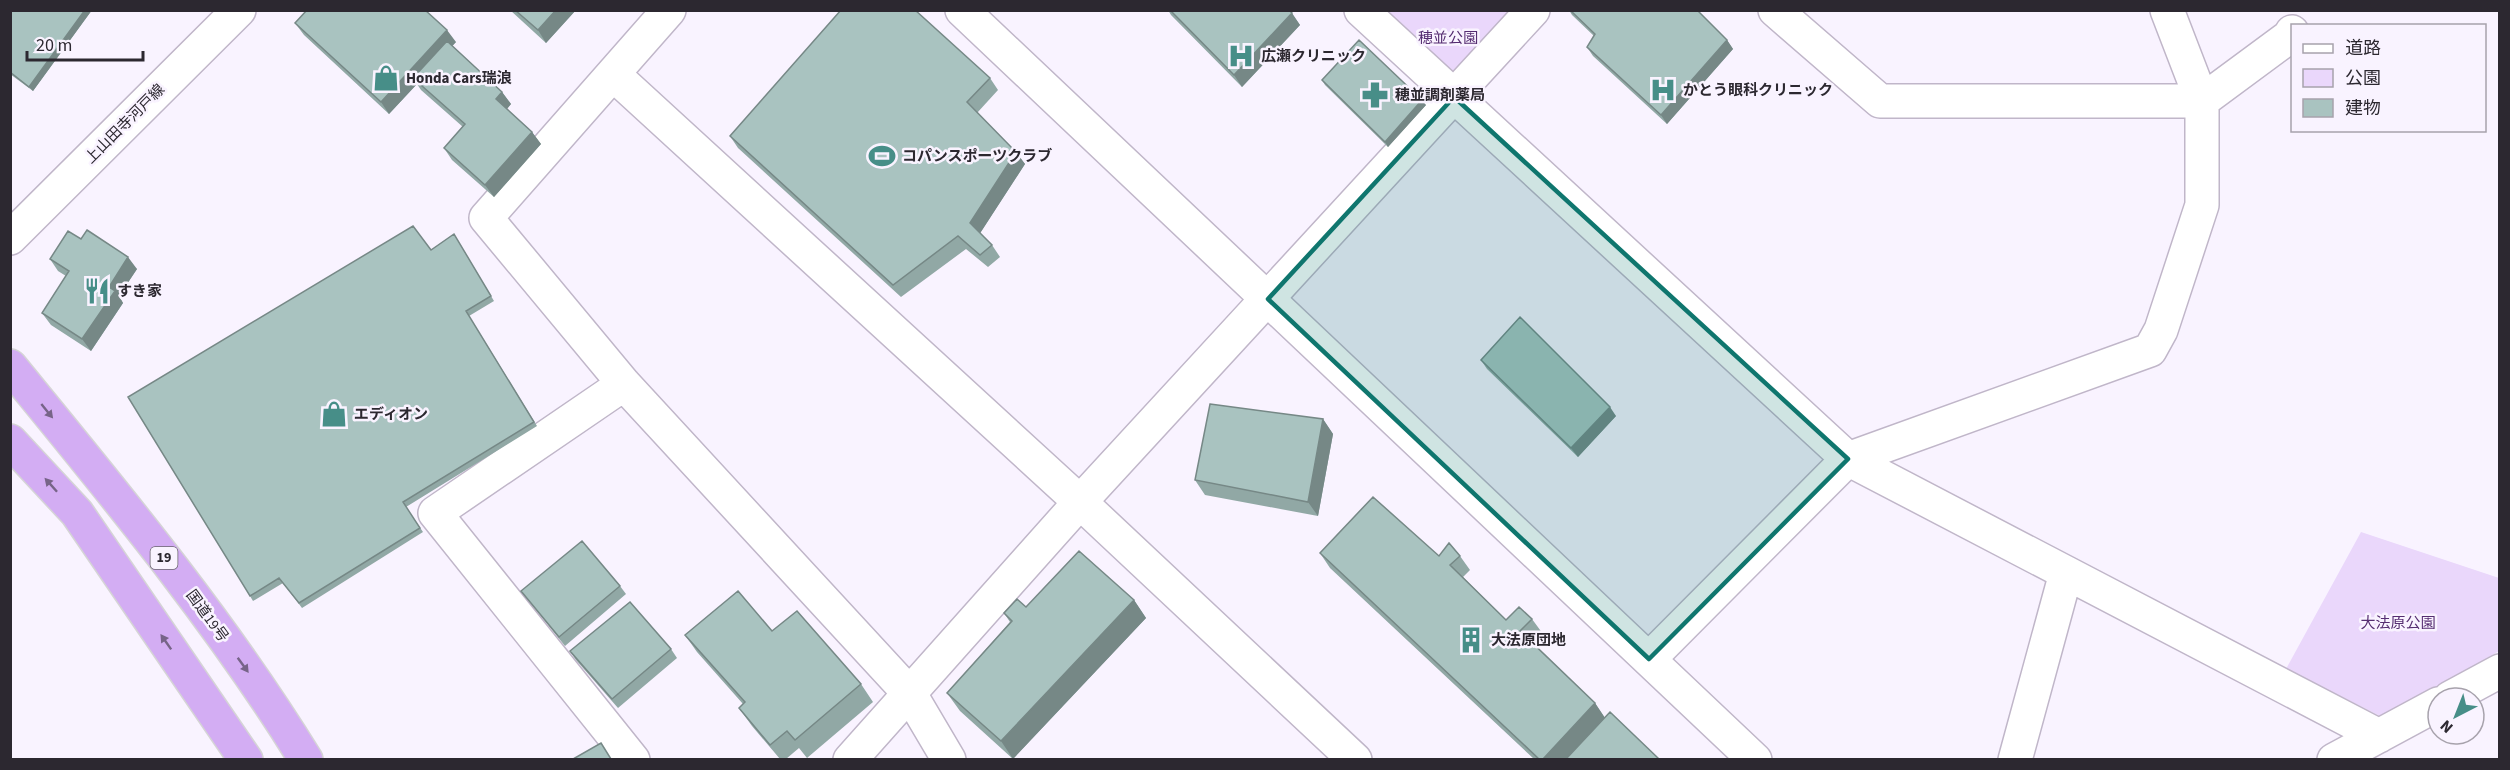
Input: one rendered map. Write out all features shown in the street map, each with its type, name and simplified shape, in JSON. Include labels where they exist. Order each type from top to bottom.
[{"type":"highway","name":"国道19号","points":[[10,366],[135,519],[274,708],[306,759]]},
{"type":"highway","points":[[10,441],[77,513],[246,759]]},
{"type":"street","name":"上山田寺河戸線","points":[[10,238],[239,10]]},
{"type":"street","points":[[669,10],[486,218],[624,384],[910,694],[949,759]]},
{"type":"street","points":[[962,10],[1755,759]]},
{"type":"street","points":[[1361,10],[1848,459],[2379,736]]},
{"type":"street","points":[[850,759],[1080,502],[1533,10]]},
{"type":"street","points":[[1775,10],[1880,101],[2202,100],[2291,34]]},
{"type":"street","points":[[1649,659],[1848,459],[2150,350],[2161,330],[2202,205],[2202,100],[2167,10]]},
{"type":"street","points":[[2297,24],[2303,10]]},
{"type":"street","points":[[613,74],[1080,502],[1355,759]]},
{"type":"street","points":[[624,384],[435,513],[633,759]]},
{"type":"street","points":[[2015,759],[2066,573]]},
{"type":"street","points":[[2472,686],[2499,671]]},
{"type":"street","points":[[2334,759],[2426,711]]},
{"type":"highlighted area","points":[[1454,97],[1848,459],[1649,659],[1268,299]]},
{"type":"green space","name":"穂並公園","points":[[1380,11],[1510,11],[1449,76]]},
{"type":"green space","name":"大法原公園","points":[[2361,532],[2499,578],[2499,651],[2439,686],[2426,686],[2426,694],[2384,718],[2286,669]]},
{"type":"building","points":[[10,10],[85,10],[29,87],[10,72]]},
{"type":"building","name":"Honda Cars瑞浪","points":[[307,10],[425,10],[447,30],[381,102],[295,23]]},
{"type":"building","points":[[515,10],[556,10],[538,30]]},
{"type":"building","name":"コパンスポーツクラブ","points":[[841,10],[915,10],[990,78],[967,102],[1016,152],[970,223],[992,245],[980,255],[958,236],[893,285],[730,136]]},
{"type":"building","name":"広瀬クリニック","points":[[1170,10],[1289,10],[1292,13],[1234,75]]},
{"type":"building","name":"かとう眼科クリニック","points":[[1570,10],[1697,10],[1727,40],[1661,115],[1587,47],[1595,34]]},
{"type":"building","name":"穂並調剤薬局","points":[[1359,40],[1422,100],[1385,142],[1322,80]]},
{"type":"building","name":"Honda Cars瑞浪","points":[[447,41],[502,92],[496,99],[532,132],[485,185],[444,148],[465,124],[413,78]]},
{"type":"building","name":"エディオン","points":[[413,226],[431,250],[454,234],[491,296],[466,311],[534,422],[403,502],[420,528],[299,603],[279,578],[250,596],[128,397]]},
{"type":"building","name":"すき家","points":[[87,230],[128,257],[109,287],[115,291],[82,339],[42,313],[69,271],[50,259],[68,231],[81,239]]},
{"type":"building","points":[[1520,317],[1610,407],[1571,448],[1481,360]]},
{"type":"building","points":[[1210,404],[1323,419],[1308,502],[1195,480]]},
{"type":"building","name":"大法原団地","points":[[1373,497],[1439,556],[1449,543],[1460,556],[1450,565],[1506,620],[1519,607],[1532,619],[1520,631],[1595,703],[1543,759],[1539,759],[1320,553]]},
{"type":"building","points":[[582,541],[620,586],[559,637],[521,591]]},
{"type":"building","points":[[1079,551],[1134,600],[1001,741],[947,693],[1012,621],[1004,613],[1017,599],[1026,607]]},
{"type":"building","points":[[738,591],[772,631],[797,611],[861,684],[795,740],[787,731],[770,745],[739,708],[745,702],[685,635]]},
{"type":"building","points":[[630,602],[671,649],[612,699],[570,651]]},
{"type":"building","points":[[1610,712],[1659,759],[1566,759]]},
{"type":"building","points":[[601,743],[611,759],[573,759]]},
{"type":"place","name":"広瀬クリニック","points":[[1241,56]]},
{"type":"place","name":"Honda Cars瑞浪","points":[[386,78]]},
{"type":"place","name":"かとう眼科クリニック","points":[[1663,90]]},
{"type":"place","name":"穂並調剤薬局","points":[[1375,95]]},
{"type":"place","name":"コパンスポーツクラブ","points":[[882,156]]},
{"type":"place","name":"すき家","points":[[97,291]]},
{"type":"place","name":"エディオン","points":[[334,414]]},
{"type":"place","name":"大法原団地","points":[[1471,640]]}]
